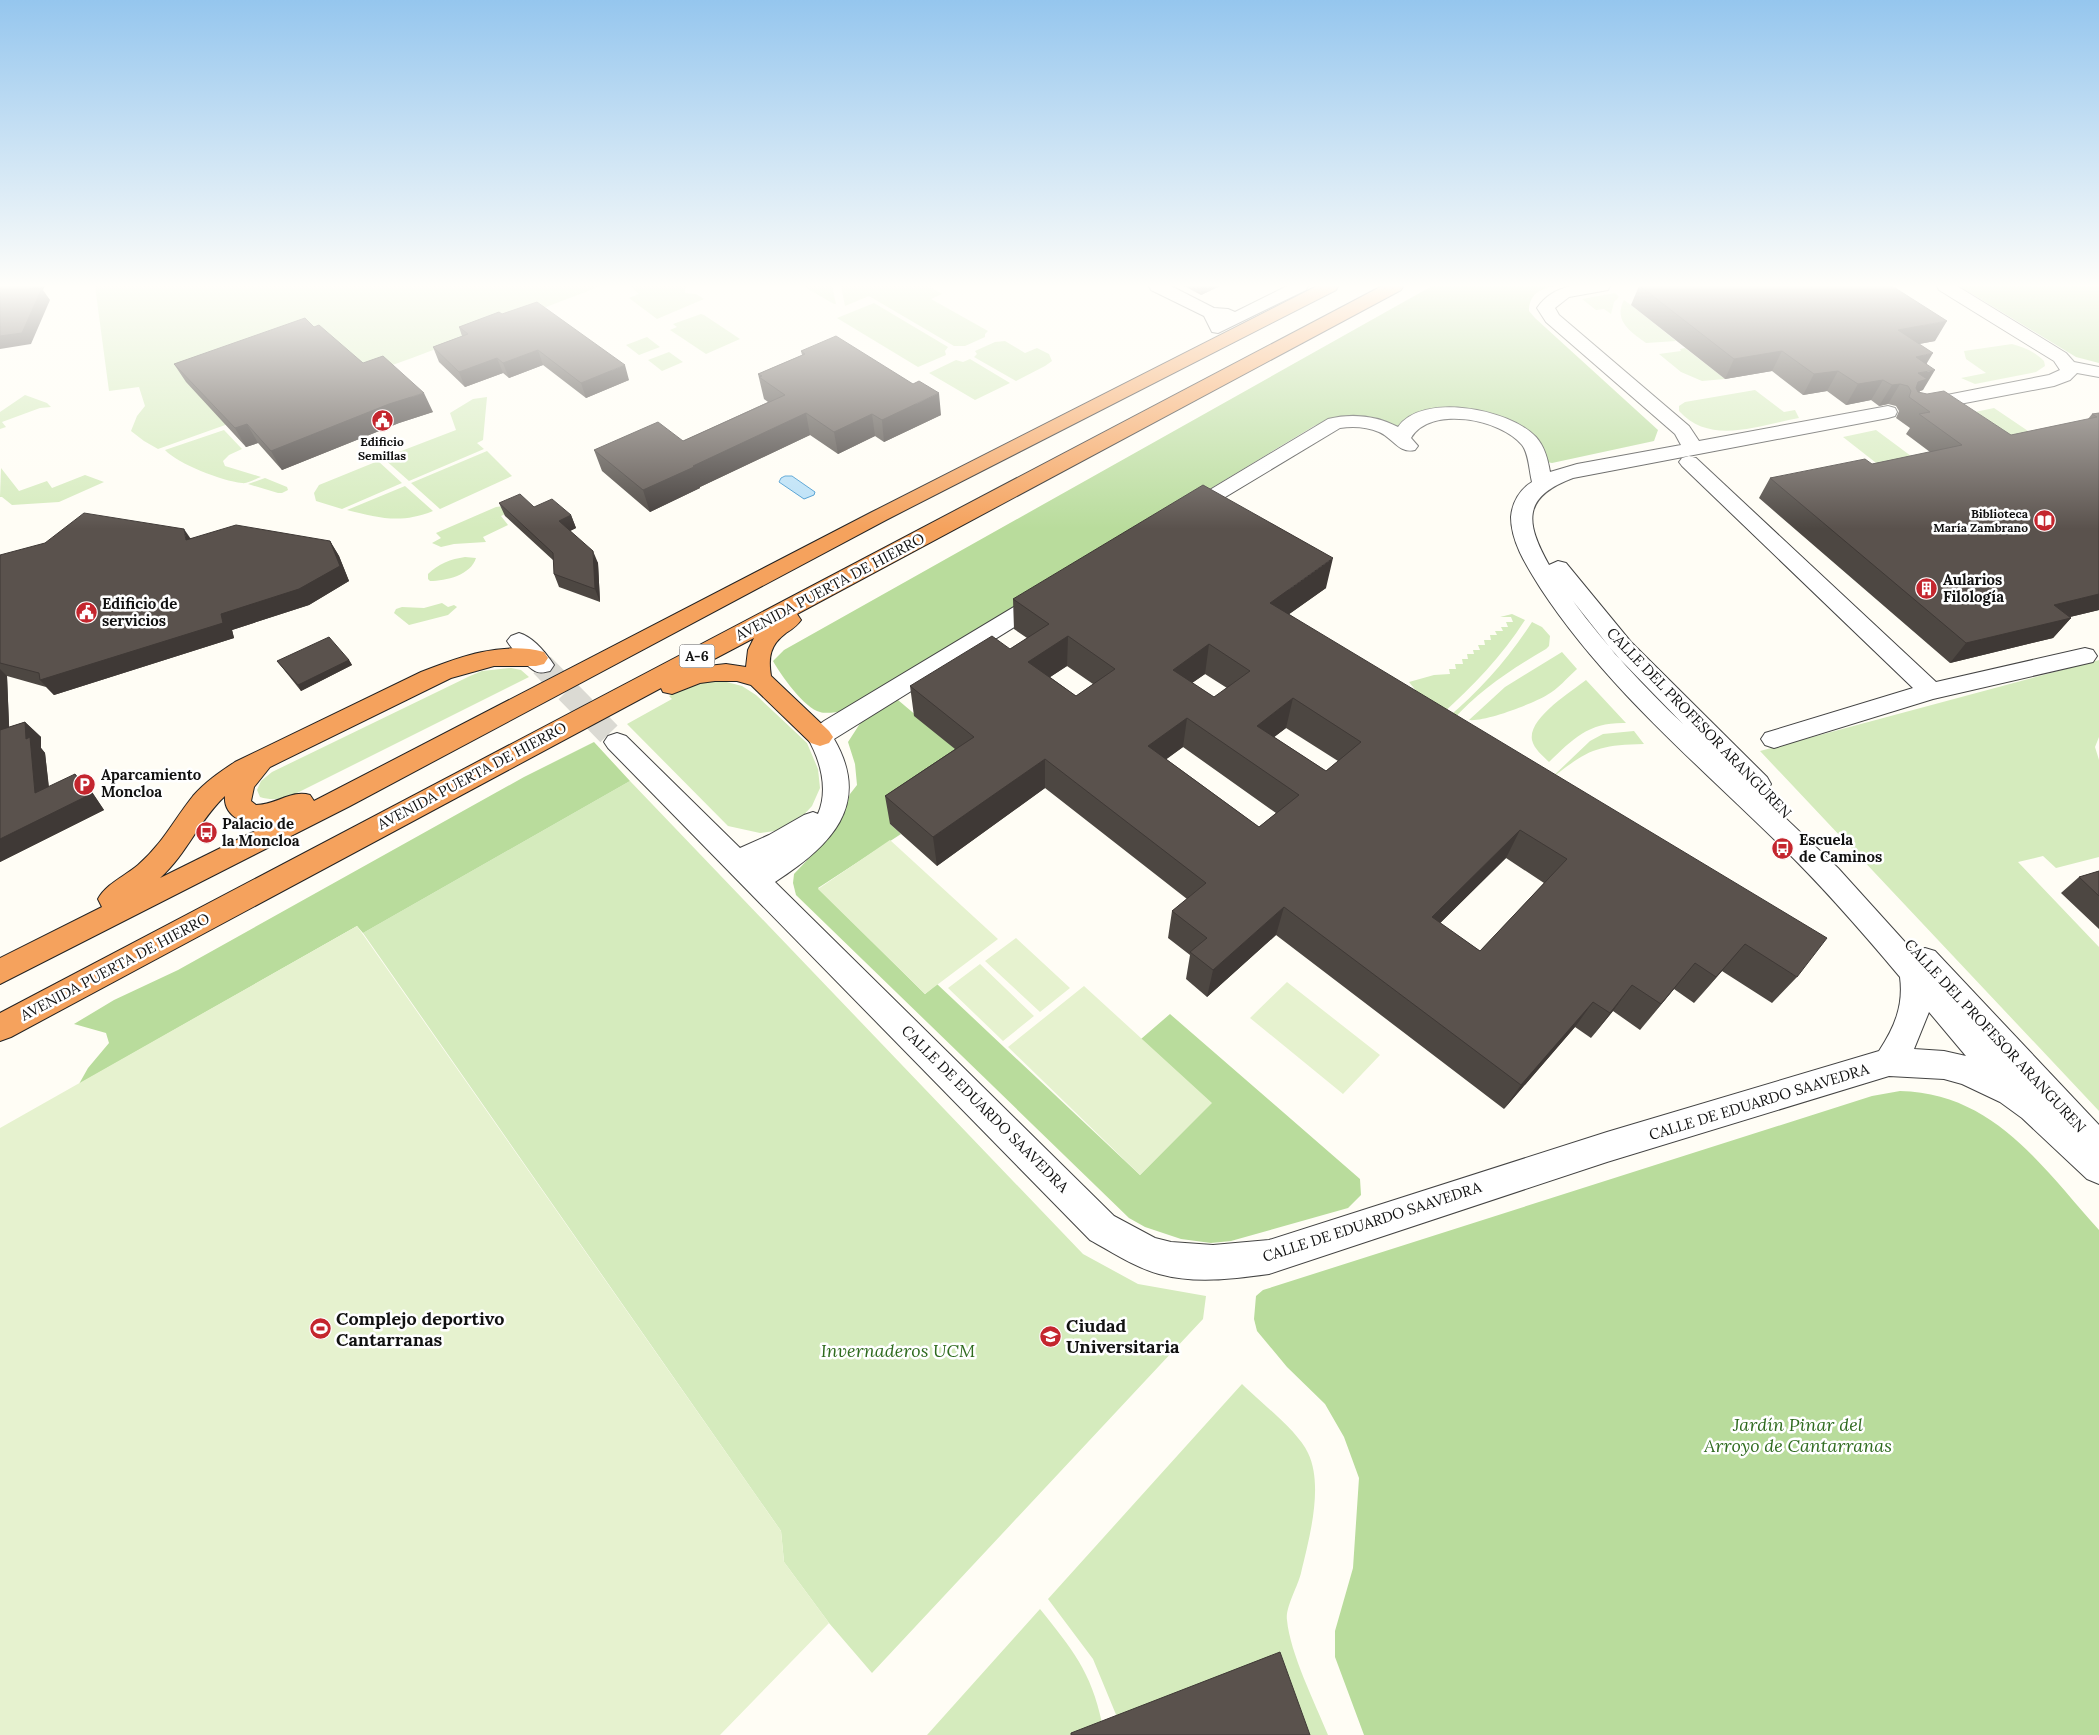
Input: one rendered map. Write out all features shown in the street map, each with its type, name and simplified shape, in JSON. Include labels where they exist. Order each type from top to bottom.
[{"type":"highway","points":[[1154,375],[1159,367]]},
{"type":"highway","name":"A-6","points":[[0,972],[457,738],[879,516],[1170,367]]},
{"type":"highway","name":"AVENIDA PUERTA DE HIERRO","points":[[0,1028],[1244,367]]},
{"type":"highway","points":[[759,679],[758,650],[762,641],[770,633],[990,511],[1005,495]]},
{"type":"highway","points":[[38,952],[69,926],[120,894],[160,862],[175,845],[207,798],[222,782],[277,752],[429,678],[488,658],[503,655],[533,654]]},
{"type":"highway","points":[[332,851],[403,828],[683,680],[702,674],[723,671],[735,672],[759,679],[820,737]]},
{"type":"highway","points":[[277,752],[255,768],[239,787],[238,802],[245,812],[265,815],[283,811],[401,753],[431,743],[457,738]]},
{"type":"street","points":[[1609,367],[1682,430],[1692,455],[1931,691]]},
{"type":"street","points":[[1914,407],[2054,380],[2064,376],[2068,372],[2068,367]]},
{"type":"street","points":[[2073,367],[2099,372]]},
{"type":"street","points":[[1522,510],[1528,497],[1542,483],[1577,470],[1692,455],[1888,412]]},
{"type":"street","points":[[1164,526],[1334,423],[1372,424],[1405,441],[1409,426],[1419,420],[1439,414],[1463,414],[1497,421],[1523,435],[1531,443],[1536,454],[1542,483]]},
{"type":"street","name":"CALLE DEL PROFESOR ARANGUREN","points":[[1522,510],[1534,537],[1624,648],[1778,804],[1986,1024],[2099,1148]]},
{"type":"street","name":"CALLE DEL PROFESOR ARANGUREN","points":[[1522,510],[1523,528],[1528,545],[1544,576],[1579,629],[1608,663],[1668,724],[1828,876],[2036,1110],[2099,1168]]},
{"type":"street","points":[[747,870],[798,853],[823,826],[833,810],[836,778],[828,749],[820,737],[833,727],[1062,588]]},
{"type":"street","points":[[1774,739],[1931,691],[2085,656]]},
{"type":"street","name":"CALLE DE EDUARDO SAAVEDRA","points":[[617,742],[747,870],[1102,1228],[1157,1256],[1187,1262],[1222,1263],[1269,1258],[1607,1147],[1889,1062],[1944,1065],[1968,1071],[2011,1092],[2036,1110]]},
{"type":"street","name":"CALLE DEL PROFESOR ARANGUREN","points":[[1889,1062],[1912,1025],[1916,985],[1906,946],[1891,924]]},
{"type":"green space","points":[[106,367],[387,367],[158,449],[131,431],[137,416],[145,406],[139,387],[109,391]]},
{"type":"green space","points":[[657,367],[671,367],[662,371]]},
{"type":"green space","points":[[942,367],[983,367],[1010,383],[975,400],[929,373]]},
{"type":"green space","points":[[991,367],[1043,367],[1016,381]]},
{"type":"green space","points":[[1288,367],[1589,367],[1658,430],[1654,441],[1552,463],[1547,462],[1528,435],[1451,410],[1398,430],[1331,419],[1314,426],[843,711],[832,713],[820,712],[807,705],[800,698],[773,661],[784,650]]},
{"type":"green space","points":[[1675,367],[1709,367],[1725,379],[1702,381],[1681,372]]},
{"type":"green space","points":[[1977,367],[2044,367],[2036,372],[1975,384],[1961,378],[1986,373]]},
{"type":"green space","points":[[1755,390],[1784,412],[1795,410],[1799,418],[1752,428],[1720,430],[1705,428],[1691,422],[1679,411],[1679,406],[1685,402]]},
{"type":"green space","points":[[25,395],[47,403],[51,407],[40,408],[2,422],[6,427],[0,429],[0,412]]},
{"type":"green space","points":[[487,397],[483,440],[477,443],[484,449],[409,481],[383,458],[456,430],[450,413],[473,399]]},
{"type":"green space","points":[[1994,408],[2034,435],[2000,442],[1961,415]]},
{"type":"green space","points":[[224,430],[242,449],[229,455],[223,461],[225,466],[261,477],[244,483],[233,482],[190,466],[165,450]]},
{"type":"green space","points":[[1876,430],[1915,459],[1880,466],[1843,437]]},
{"type":"green space","points":[[487,451],[512,476],[440,509],[411,483]]},
{"type":"green space","points":[[378,461],[402,483],[342,509],[316,501],[314,493],[319,485]]},
{"type":"green space","points":[[1,468],[19,491],[47,481],[52,488],[85,475],[104,482],[59,502],[12,505],[0,497]]},
{"type":"green space","points":[[265,478],[287,487],[288,490],[278,493],[248,484]]},
{"type":"green space","points":[[405,486],[433,511],[400,519],[347,510]]},
{"type":"green space","points":[[512,505],[519,507],[501,516],[508,525],[483,537],[486,542],[454,544],[441,547],[432,543],[441,538],[436,533],[496,507]]},
{"type":"green space","points":[[465,557],[476,558],[469,569],[463,573],[443,580],[430,581],[428,579],[428,574],[440,565]]},
{"type":"green space","points":[[442,603],[448,607],[454,605],[457,607],[448,615],[409,625],[394,613],[396,609],[402,607],[424,608]]},
{"type":"green space","points":[[1512,614],[1525,620],[1507,646],[1486,670],[1441,715],[1409,682],[1434,675],[1450,674],[1449,669],[1456,669],[1455,664],[1463,664],[1462,659],[1468,659],[1467,654],[1474,654],[1473,650],[1480,650],[1478,645],[1485,645],[1484,640],[1491,640],[1490,635],[1497,635],[1495,631],[1503,631],[1501,627],[1508,627],[1506,622],[1513,622],[1511,617],[1500,617]]},
{"type":"green space","points":[[1532,622],[1542,627],[1550,636],[1549,646],[1508,672],[1473,699],[1452,721],[1447,718],[1471,697],[1493,673]]},
{"type":"green space","points":[[1562,652],[1577,669],[1551,693],[1508,712],[1469,720],[1505,687]]},
{"type":"green space","points":[[2099,660],[2099,737],[2095,747],[2099,760],[2099,857],[2056,868],[2043,856],[2018,862],[2099,947],[2099,1111],[1760,751]]},
{"type":"green space","points":[[511,668],[521,670],[529,677],[295,794],[278,799],[260,797],[257,790],[261,781],[272,772],[470,676],[482,671]]},
{"type":"green space","points":[[719,680],[742,686],[756,695],[807,743],[818,769],[820,788],[812,806],[799,820],[782,830],[760,833],[728,826],[627,724],[672,699],[669,696],[690,685]]},
{"type":"green space","points":[[1586,680],[1626,723],[1602,725],[1583,733],[1549,762],[1539,752],[1532,740],[1537,723],[1561,698]]},
{"type":"green space","points":[[898,700],[976,766],[890,824],[901,834],[818,888],[925,994],[937,984],[1140,1175],[1211,1103],[1141,1039],[1170,1014],[1360,1179],[1361,1195],[1348,1208],[1231,1241],[1211,1243],[1181,1239],[1145,1227],[1129,1218],[796,895],[793,883],[794,874],[829,837],[843,816],[850,794],[857,785],[855,764],[848,742],[861,722]]},
{"type":"green space","points":[[1634,731],[1644,744],[1613,746],[1591,752],[1572,763],[1547,782],[1590,741],[1603,734]]},
{"type":"green space","points":[[594,742],[630,781],[363,933],[357,926],[79,1084],[88,1068],[109,1043],[106,1033],[74,1024],[114,1000],[178,970],[524,777]]},
{"type":"green space","name":"Invernaderos UCM","points":[[630,781],[1083,1254],[1138,1284],[1206,1296],[1203,1319],[872,1673],[829,1623],[784,1562],[781,1531],[363,933]]},
{"type":"green space","points":[[890,840],[998,939],[925,994],[818,889]]},
{"type":"green space","name":"Complejo deportivo Cantarranas","points":[[357,926],[781,1531],[784,1562],[829,1623],[720,1735],[0,1735],[0,1128]]},
{"type":"green space","points":[[1016,938],[1070,988],[1040,1012],[985,961]]},
{"type":"green space","points":[[980,964],[1034,1016],[1003,1041],[948,988]]},
{"type":"green space","points":[[1287,982],[1380,1055],[1343,1094],[1250,1018]]},
{"type":"green space","points":[[1084,986],[1212,1103],[1140,1175],[1008,1047]]},
{"type":"green space","name":"Jardín Pinar del Arroyo de Cantarranas","points":[[1900,1091],[1933,1095],[1963,1105],[1989,1119],[2036,1159],[2099,1230],[2099,1735],[1364,1735],[1335,1657],[1335,1631],[1353,1568],[1359,1478],[1344,1437],[1325,1404],[1287,1367],[1257,1331],[1254,1319],[1256,1296],[1263,1290],[1872,1096]]},
{"type":"green space","points":[[1242,1384],[1296,1435],[1308,1453],[1313,1466],[1315,1481],[1314,1513],[1301,1573],[1288,1609],[1287,1620],[1298,1662],[1328,1735],[1296,1735],[1117,1717],[1093,1659],[1048,1599]]},
{"type":"green space","points":[[1040,1609],[1062,1636],[1079,1662],[1092,1689],[1102,1723],[1070,1735],[927,1735]]},
{"type":"water","points":[[785,476],[792,476],[815,492],[814,495],[804,499],[779,482]]},
{"type":"building","points":[[177,367],[395,367],[424,393],[389,404],[271,451],[247,424],[235,428]]},
{"type":"building","points":[[454,367],[473,367],[459,372]]},
{"type":"building","points":[[560,367],[620,367],[581,383]]},
{"type":"building","points":[[775,367],[886,367],[913,384],[919,381],[939,393],[882,420],[872,414],[834,432],[806,413],[643,490],[594,450],[658,422],[683,441],[785,395],[759,377],[762,376],[758,374]]},
{"type":"building","points":[[1804,367],[1931,367],[1935,370],[1918,373],[1927,379],[1918,382],[1916,388],[1918,392],[1927,394],[1944,391],[2011,435],[2097,417],[2092,414],[2099,413],[2099,594],[2054,605],[2071,618],[1966,643],[1770,478],[1865,459],[1872,464],[1962,445],[1919,414],[1930,412],[1909,397],[1911,391],[1908,386],[1892,385],[1883,380],[1858,384],[1838,371],[1814,374]]},
{"type":"building","points":[[1203,485],[1333,558],[1270,603],[1827,938],[1797,977],[1745,944],[1716,977],[1695,963],[1661,1004],[1632,985],[1610,1013],[1593,1002],[1521,1085],[1284,907],[1213,970],[1190,952],[1207,938],[1172,911],[1206,883],[1045,759],[933,837],[885,796],[974,737],[910,686],[992,636],[1010,649],[1049,624],[1013,599]],"holes":[[[1068,636],[1115,669],[1076,696],[1028,662]],[[1209,644],[1250,671],[1214,697],[1173,670]],[[1293,698],[1361,742],[1326,771],[1257,726]],[[1187,718],[1299,795],[1259,827],[1148,746]],[[1520,830],[1567,859],[1480,951],[1432,917]]]},
{"type":"building","points":[[520,494],[534,507],[552,499],[571,515],[559,521],[593,551],[595,589],[554,574],[553,553],[499,503]]},
{"type":"building","points":[[84,513],[184,529],[186,540],[236,525],[330,541],[340,566],[299,589],[221,614],[223,623],[40,680],[39,673],[0,663],[0,555],[45,543]]},
{"type":"building","points":[[329,637],[349,660],[298,685],[277,661]]},
{"type":"building","points":[[25,722],[26,739],[30,737],[35,793],[75,774],[89,795],[0,839],[0,730]]},
{"type":"building","points":[[2099,871],[2099,896],[2079,877]]},
{"type":"building","points":[[1280,1652],[1310,1735],[1071,1735],[1071,1733]]},
{"type":"tunnel","points":[[542,665],[617,742]]},
{"type":"place","name":"Edificio Semillas","points":[[382,421]]},
{"type":"place","name":"Biblioteca María Zambrano","points":[[2044,521]]},
{"type":"place","name":"Aularios Filología","points":[[1927,589]]},
{"type":"place","name":"Edificio de servicios","points":[[86,613]]},
{"type":"place","name":"Aparcamiento Moncloa","points":[[85,784]]},
{"type":"place","name":"Palacio de la Moncloa","points":[[206,833]]},
{"type":"place","name":"Escuela de Caminos","points":[[1783,849]]},
{"type":"place","name":"Complejo deportivo Cantarranas","points":[[320,1329]]},
{"type":"place","name":"Ciudad Universitaria","points":[[1050,1336]]}]
